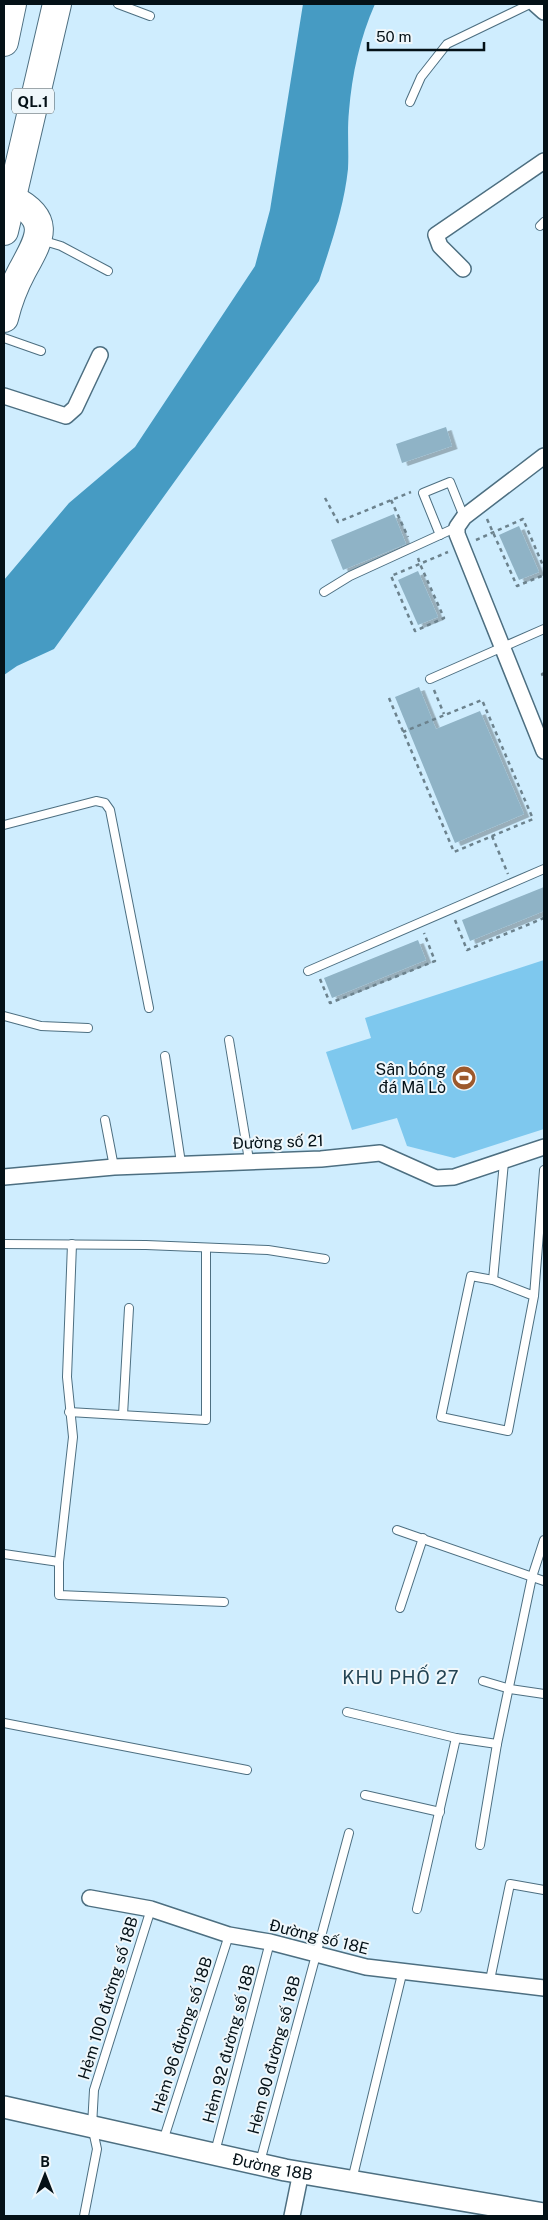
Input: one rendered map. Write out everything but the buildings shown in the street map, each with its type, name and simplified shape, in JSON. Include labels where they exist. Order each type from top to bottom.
[{"type":"highway","points":[[4,42],[12,4]]},
{"type":"highway","name":"QL.1","points":[[4,148],[38,4]]},
{"type":"highway","name":"QL.1","points":[[4,231],[10,198],[57,4]]},
{"type":"highway","points":[[4,318],[13,289],[39,240],[40,231],[31,212],[23,204],[10,198]]},
{"type":"street","points":[[535,4],[544,12]]},
{"type":"street","points":[[463,269],[440,246],[436,235],[544,161]]},
{"type":"street","points":[[4,396],[66,416],[75,408],[100,355]]},
{"type":"street","points":[[544,456],[460,522],[457,534],[544,750]]},
{"type":"street","name":"Đường số 21","points":[[4,1177],[114,1167],[249,1160],[321,1159],[380,1153],[436,1178],[454,1177],[504,1162],[544,1147]]},
{"type":"street","name":"Đường số 18E","points":[[90,1898],[150,1909],[229,1935],[270,1942],[366,1967],[490,1980],[544,1988]]},
{"type":"street","name":"Đường 18B","points":[[4,2107],[259,2164],[541,2214]]},
{"type":"street","points":[[292,2216],[300,2172]]},
{"type":"lane","points":[[118,4],[150,16]]},
{"type":"lane","points":[[410,102],[421,76],[447,44],[530,4]]},
{"type":"lane","points":[[39,240],[62,246],[108,271]]},
{"type":"lane","points":[[4,338],[40,351]]},
{"type":"lane","points":[[324,592],[350,576],[440,535],[460,522],[450,482],[423,493],[440,535]]},
{"type":"lane","points":[[430,679],[544,628]]},
{"type":"lane","points":[[4,825],[87,803],[105,803],[110,810],[149,1008]]},
{"type":"lane","points":[[312,969],[544,869]]},
{"type":"lane","points":[[4,1016],[41,1026],[88,1028]]},
{"type":"lane","points":[[229,1040],[249,1160]]},
{"type":"lane","points":[[165,1056],[181,1163]]},
{"type":"lane","points":[[105,1120],[114,1167]]},
{"type":"lane","points":[[493,1280],[504,1162]]},
{"type":"lane","points":[[534,1296],[493,1280],[471,1276],[441,1416],[508,1432],[534,1296],[544,1170]]},
{"type":"lane","points":[[4,1244],[72,1244],[268,1250],[325,1259]]},
{"type":"lane","points":[[72,1244],[66,1377],[69,1412],[74,1437],[59,1562],[59,1595],[224,1602]]},
{"type":"lane","points":[[69,1412],[206,1420],[206,1249]]},
{"type":"lane","points":[[123,1416],[129,1308]]},
{"type":"lane","points":[[396,1530],[544,1581]]},
{"type":"lane","points":[[400,1608],[423,1538]]},
{"type":"lane","points":[[480,1845],[497,1744],[510,1689],[532,1576],[544,1540]]},
{"type":"lane","points":[[4,1554],[59,1562]]},
{"type":"lane","points":[[482,1680],[510,1689],[544,1694]]},
{"type":"lane","points":[[347,1712],[456,1738],[497,1744]]},
{"type":"lane","points":[[4,1723],[248,1770]]},
{"type":"lane","points":[[417,1909],[456,1738]]},
{"type":"lane","points":[[365,1795],[440,1812]]},
{"type":"lane","name":"Hẻm 90 đường số 18B","points":[[259,2164],[349,1833]]},
{"type":"lane","points":[[490,1980],[510,1884],[544,1890]]},
{"type":"lane","name":"Hẻm 100 đường số 18B","points":[[84,2216],[97,2149],[92,2126],[94,2090],[150,1909]]},
{"type":"lane","name":"Hẻm 96 đường số 18B","points":[[162,2142],[229,1935]]},
{"type":"lane","name":"Hẻm 92 đường số 18B","points":[[214,2154],[270,1942]]},
{"type":"lane","points":[[352,2181],[403,1970]]},
{"type":"path","points":[[325,498],[338,522],[417,490],[423,493]]},
{"type":"path","points":[[391,500],[444,618],[415,631],[391,576]]},
{"type":"path","points":[[481,504],[517,586],[544,575]]},
{"type":"path","points":[[523,519],[544,568]]},
{"type":"path","points":[[544,673],[544,678]]},
{"type":"path","points":[[430,679],[445,715]]},
{"type":"path","points":[[389,698],[403,732],[454,852],[533,819],[482,700],[403,732]]},
{"type":"path","points":[[492,836],[512,883]]},
{"type":"path","points":[[450,909],[467,950],[544,918]]},
{"type":"path","points":[[312,969],[330,1003],[435,961],[419,923]]},
{"type":"shaded area","points":[[303,4],[375,4],[361,43],[352,83],[348,118],[348,169],[336,225],[319,281],[54,649],[17,666],[4,675],[4,580],[69,503],[135,447],[255,266],[270,210]]},
{"type":"shaded area","name":"Sân bóng đá Mã Lò","points":[[544,960],[544,1129],[454,1158],[407,1146],[397,1118],[352,1130],[326,1052],[371,1038],[365,1018]]},
{"type":"place","name":"Sân bóng đá Mã Lò","points":[[464,1078]]},
{"type":"district","name":"KHU PHỐ 27","points":[[401,1677]]}]
